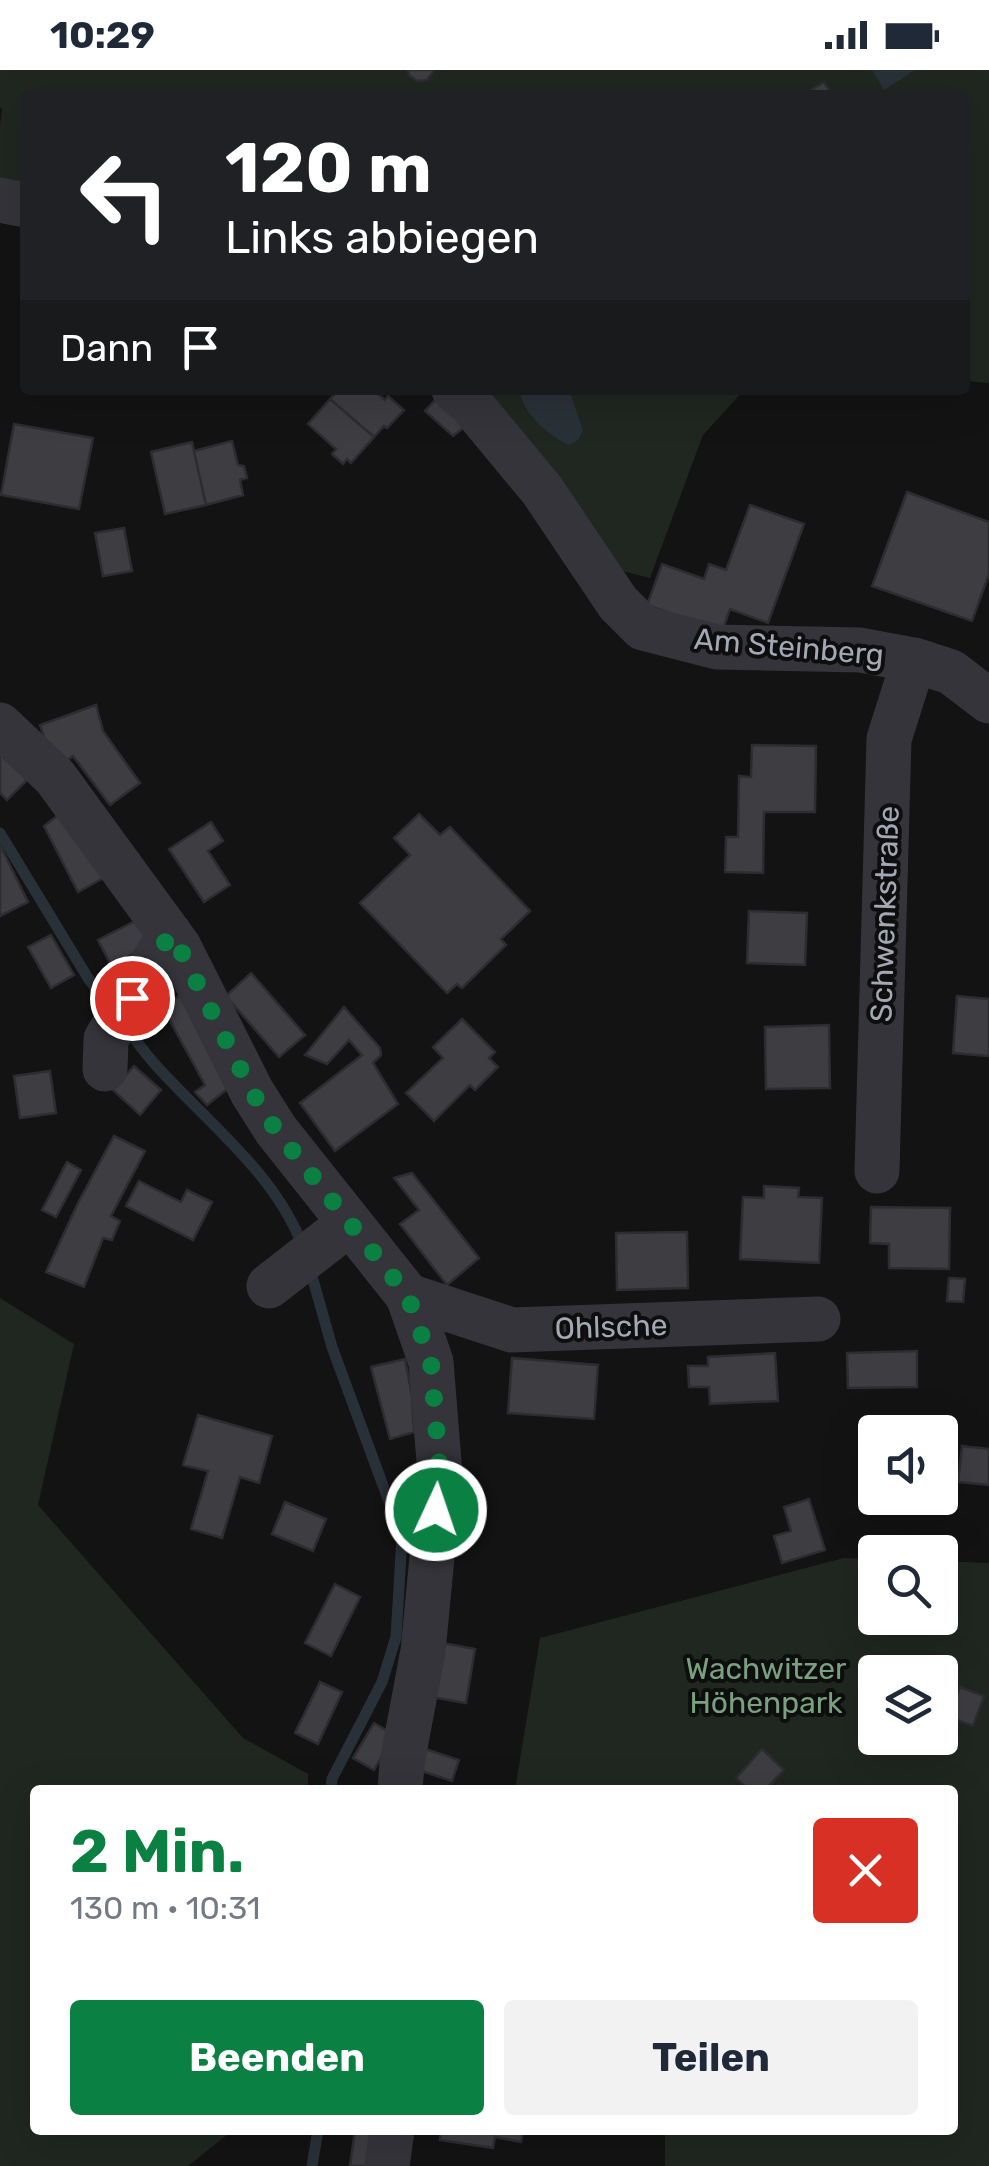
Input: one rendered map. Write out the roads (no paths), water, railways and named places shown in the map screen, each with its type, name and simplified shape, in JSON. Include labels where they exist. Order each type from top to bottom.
[{"type":"street","name":"Am Steinberg","points":[[460,395],[542,490],[618,603],[643,628],[717,647],[860,650],[914,660],[951,672],[989,701]]},
{"type":"street","name":"Schwenkstraße","points":[[878,1171],[890,739],[914,660]]},
{"type":"street","points":[[0,726],[55,777],[179,947],[252,1092],[276,1130],[306,1256],[408,1296],[431,1362],[440,1474],[423,1651],[400,1785]]},
{"type":"street","points":[[106,1054],[132,998],[170,934]]},
{"type":"street","name":"Ohlsche","points":[[408,1296],[512,1330],[818,1319]]},
{"type":"street","points":[[387,2166],[391,2135]]},
{"type":"waterway","points":[[0,833],[88,978],[113,1010]]},
{"type":"waterway","points":[[124,1025],[153,1062],[257,1171],[291,1220],[303,1247]]},
{"type":"waterway","points":[[310,1269],[332,1347],[402,1537],[396,1637],[382,1682],[331,1785]]},
{"type":"waterway","points":[[312,2166],[317,2135]]},
{"type":"park label","name":"Wachwitzer Höhenpark","points":[[766,1686]]}]
